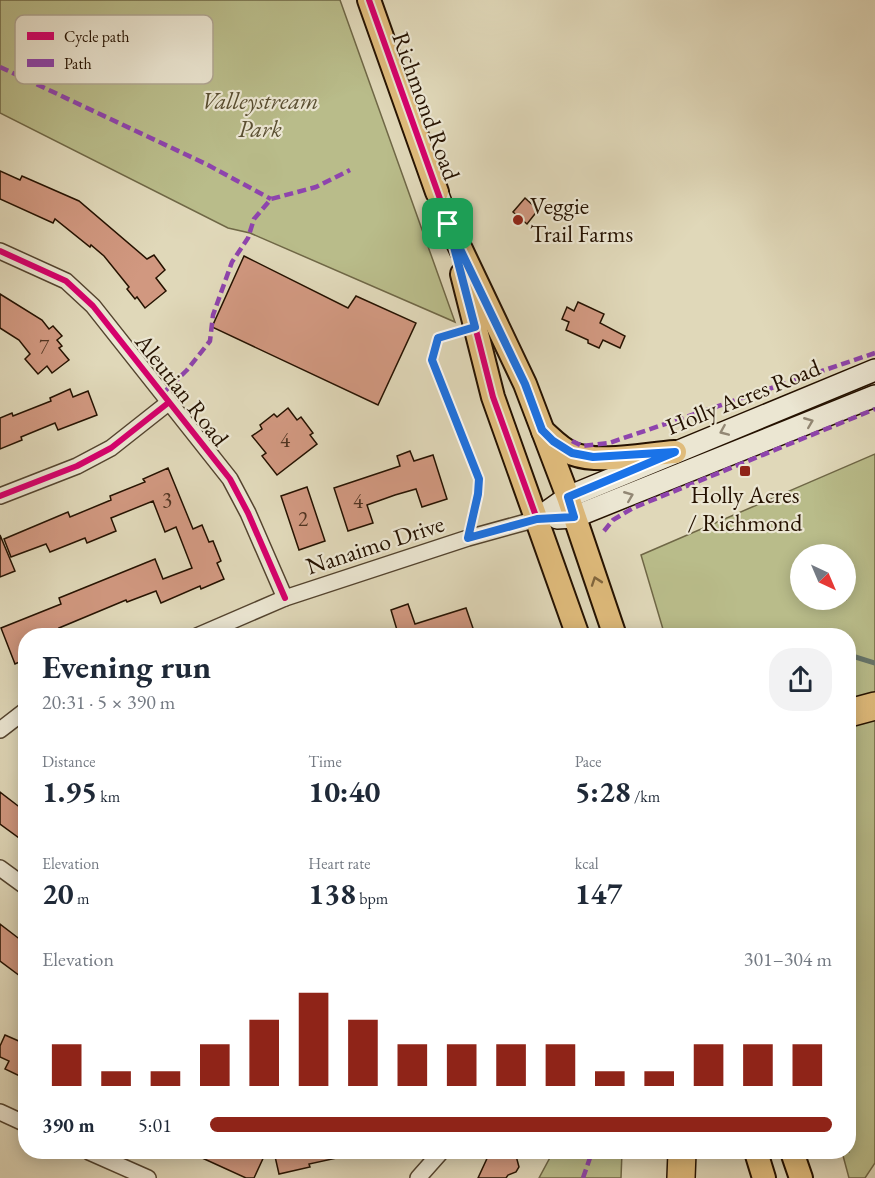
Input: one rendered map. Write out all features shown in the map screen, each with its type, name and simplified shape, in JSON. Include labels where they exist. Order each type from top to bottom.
[{"type":"highway","points":[[856,711],[875,706]]},
{"type":"highway","points":[[681,1178],[682,1159]]},
{"type":"main road","name":"Richmond Road","points":[[369,0],[448,224],[493,397],[575,628]]},
{"type":"main road","name":"Richmond Road","points":[[448,224],[525,384],[571,507],[612,628]]},
{"type":"main road","name":"Holly Acres Road","points":[[571,507],[675,452],[875,370]]},
{"type":"main road","name":"Holly Acres Road","points":[[537,519],[875,396]]},
{"type":"main road","points":[[542,430],[562,448],[580,456],[608,457],[675,452]]},
{"type":"main road","points":[[758,1159],[764,1178]]},
{"type":"main road","points":[[794,1159],[801,1178]]},
{"type":"street","name":"Aleutian Road","points":[[0,251],[66,281],[93,306],[230,479],[248,513],[285,598]]},
{"type":"street","points":[[0,496],[77,466],[111,448],[168,403]]},
{"type":"street","name":"Nanaimo Drive","points":[[216,628],[285,598],[468,538],[537,519]]},
{"type":"street","points":[[0,730],[18,716]]},
{"type":"street","points":[[0,867],[18,881]]},
{"type":"street","points":[[0,1112],[18,1120]]},
{"type":"street","points":[[105,1159],[148,1178]]},
{"type":"street","points":[[418,1178],[435,1159]]},
{"type":"path","points":[[468,538],[479,479],[432,360],[438,338],[475,327]]},
{"type":"green space","name":"Valleystream Park","points":[[0,0],[340,0],[455,322],[250,233],[228,228],[0,113]]},
{"type":"green space","points":[[875,454],[875,1163],[865,1178],[849,1178],[844,1159],[856,1159],[856,628],[663,628],[641,555]]},
{"type":"green space","points":[[549,1159],[622,1159],[621,1178],[539,1178]]},
{"type":"building","points":[[0,171],[20,180],[22,176],[79,201],[147,259],[154,255],[165,270],[156,278],[166,291],[145,308],[127,289],[129,287],[104,256],[91,245],[90,247],[55,219],[53,223],[0,199]]},
{"type":"building","points":[[525,198],[538,210],[527,224],[513,212]]},
{"type":"building","points":[[244,256],[348,308],[356,296],[416,323],[378,405],[212,327]]},
{"type":"building","points":[[0,294],[42,320],[49,329],[53,326],[62,336],[57,340],[62,346],[59,348],[69,360],[52,373],[47,366],[38,374],[25,359],[30,354],[19,340],[0,328]]},
{"type":"building","points":[[578,302],[604,314],[600,323],[625,336],[620,348],[603,340],[599,348],[566,330],[569,322],[562,319],[567,307],[574,311]]},
{"type":"building","points":[[70,389],[73,397],[88,391],[97,415],[58,430],[55,423],[21,437],[22,440],[0,449],[0,418],[12,413],[13,416],[51,401],[50,398]]},
{"type":"building","points":[[288,408],[297,420],[301,417],[313,433],[310,435],[317,444],[277,475],[262,456],[266,453],[252,436],[262,429],[260,425],[274,414],[277,417]]},
{"type":"building","points":[[410,451],[414,461],[433,455],[447,499],[422,507],[416,489],[395,495],[367,505],[373,523],[348,531],[334,488],[400,466],[397,456]]},
{"type":"building","points":[[168,468],[193,529],[202,525],[209,542],[213,541],[221,561],[217,563],[224,579],[201,589],[200,586],[161,603],[156,591],[127,602],[126,600],[59,628],[18,628],[18,663],[15,664],[1,628],[61,604],[59,598],[155,559],[163,579],[192,568],[176,527],[165,532],[153,501],[111,518],[116,531],[87,543],[85,538],[50,552],[46,544],[11,557],[4,539],[68,512],[70,517],[111,500],[110,496],[145,482],[143,479]]},
{"type":"building","points":[[307,487],[325,541],[299,550],[281,496]]},
{"type":"building","points":[[0,535],[15,571],[0,577]]},
{"type":"building","points":[[408,604],[415,624],[466,608],[473,628],[396,628],[391,610]]},
{"type":"building","points":[[0,792],[18,806],[18,837],[0,824]]},
{"type":"building","points":[[0,924],[18,938],[18,974],[0,961]]},
{"type":"building","points":[[5,1035],[18,1041],[18,1075],[5,1069],[9,1061],[0,1057],[0,1046]]},
{"type":"building","points":[[204,1159],[263,1159],[254,1178],[246,1178]]},
{"type":"building","points":[[276,1159],[332,1159],[309,1164],[310,1167],[279,1174]]},
{"type":"building","points":[[487,1159],[517,1159],[519,1167],[516,1172],[506,1178],[478,1178]]},
{"type":"waterway","points":[[856,657],[875,663]]},
{"type":"marked path","points":[[0,67],[15,74]]},
{"type":"marked path","points":[[36,84],[206,164],[271,199]]},
{"type":"marked path","points":[[162,394],[187,370],[210,341],[213,315],[232,262],[248,238],[254,219],[271,199],[316,187],[350,170]]},
{"type":"marked path","points":[[572,441],[582,446],[609,443],[875,353]]},
{"type":"marked path","points":[[604,531],[613,520],[633,508],[875,409]]},
{"type":"marked path","points":[[583,1178],[590,1159]]},
{"type":"cycle path","points":[[369,0],[449,224],[493,397],[537,519]]},
{"type":"cycle path","points":[[0,251],[66,281],[93,306],[230,479],[248,513],[285,598]]},
{"type":"cycle path","points":[[463,255],[525,384],[542,430]]},
{"type":"cycle path","points":[[0,496],[77,466],[111,448],[168,403]]},
{"type":"place","name":"Veggie Trail Farms","points":[[518,220]]},
{"type":"place","name":"Holly Acres / Richmond","points":[[745,471]]},
{"type":"route","points":[[448,224],[525,384],[542,430],[562,448],[580,456],[608,457],[675,452],[568,497],[574,517],[537,519],[468,538],[479,479],[432,360],[438,338],[475,327],[448,224]]}]
